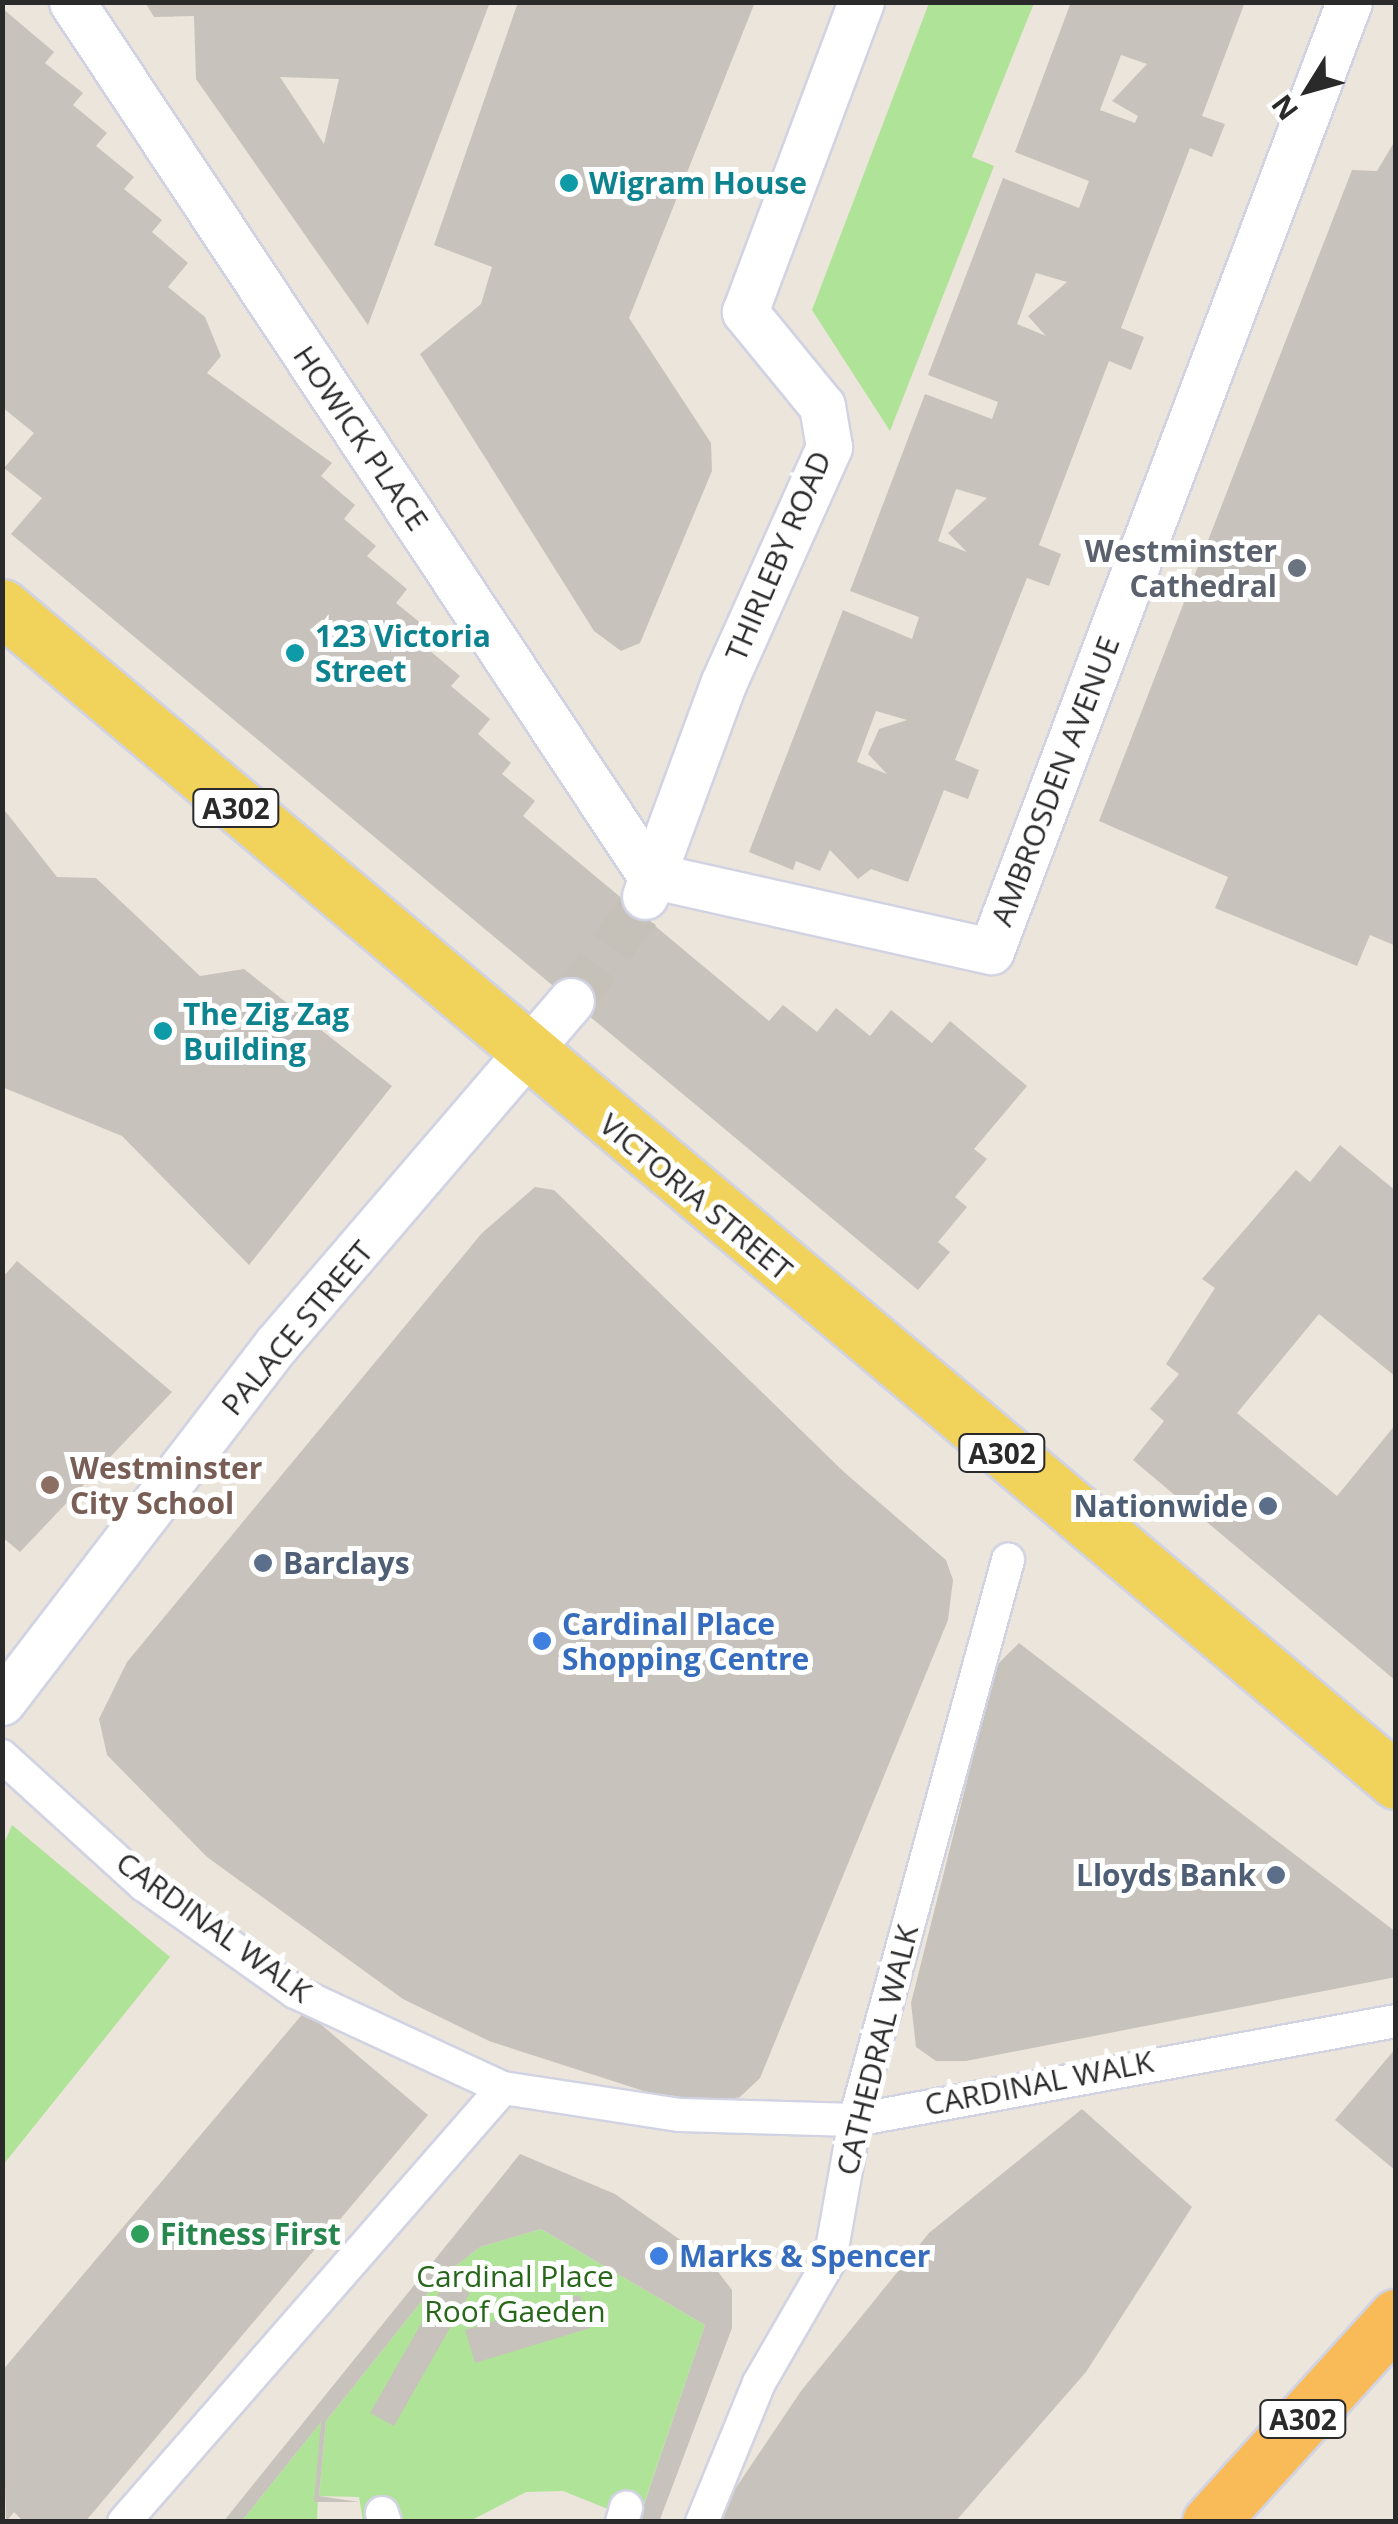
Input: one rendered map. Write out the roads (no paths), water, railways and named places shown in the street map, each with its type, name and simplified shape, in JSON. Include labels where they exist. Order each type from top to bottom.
[{"type":"highway","name":"A302","points":[[1210,2522],[1396,2317]]},
{"type":"main road","name":"VICTORIA STREET","points":[[2,607],[528,1056],[1396,1781]]},
{"type":"street","name":"HOWICK PLACE","points":[[72,2],[647,888]]},
{"type":"street","name":"THIRLEBY ROAD","points":[[647,888],[829,447],[822,406],[745,312],[861,2]]},
{"type":"street","name":"AMBROSDEN AVENUE","points":[[647,888],[991,951],[1348,2]]},
{"type":"street","points":[[528,1056],[571,1001]]},
{"type":"street","name":"PALACE STREET","points":[[2,1702],[276,1346],[528,1056]]},
{"type":"street","name":"CATHEDRAL WALK","points":[[702,2522],[759,2384],[830,2260],[854,2120],[1008,1560]]},
{"type":"street","name":"CARDINAL WALK","points":[[2,1756],[144,1885],[296,1992],[503,2088],[680,2115],[854,2120],[1396,2021]]},
{"type":"street","points":[[124,2522],[503,2088]]},
{"type":"street","points":[[727,2398],[759,2384]]},
{"type":"tunnel","points":[[571,1001],[644,903]]},
{"type":"place","name":"Wigram House","points":[[569,183]]},
{"type":"place","name":"Westminster Cathedral","points":[[1297,568]]},
{"type":"place","name":"123 Victoria Street","points":[[295,653]]},
{"type":"place","name":"The Zig Zag Building","points":[[163,1031]]},
{"type":"place","name":"Westminster City School","points":[[50,1485]]},
{"type":"place","name":"Nationwide","points":[[1268,1506]]},
{"type":"place","name":"Barclays","points":[[263,1563]]},
{"type":"place","name":"Cardinal Place Shopping Centre","points":[[542,1641]]},
{"type":"place","name":"Lloyds Bank","points":[[1276,1875]]},
{"type":"place","name":"Fitness First","points":[[140,2234]]},
{"type":"place","name":"Marks & Spencer","points":[[659,2256]]},
{"type":"park label","name":"Cardinal Place Roof Gaeden","points":[[515,2293]]}]
